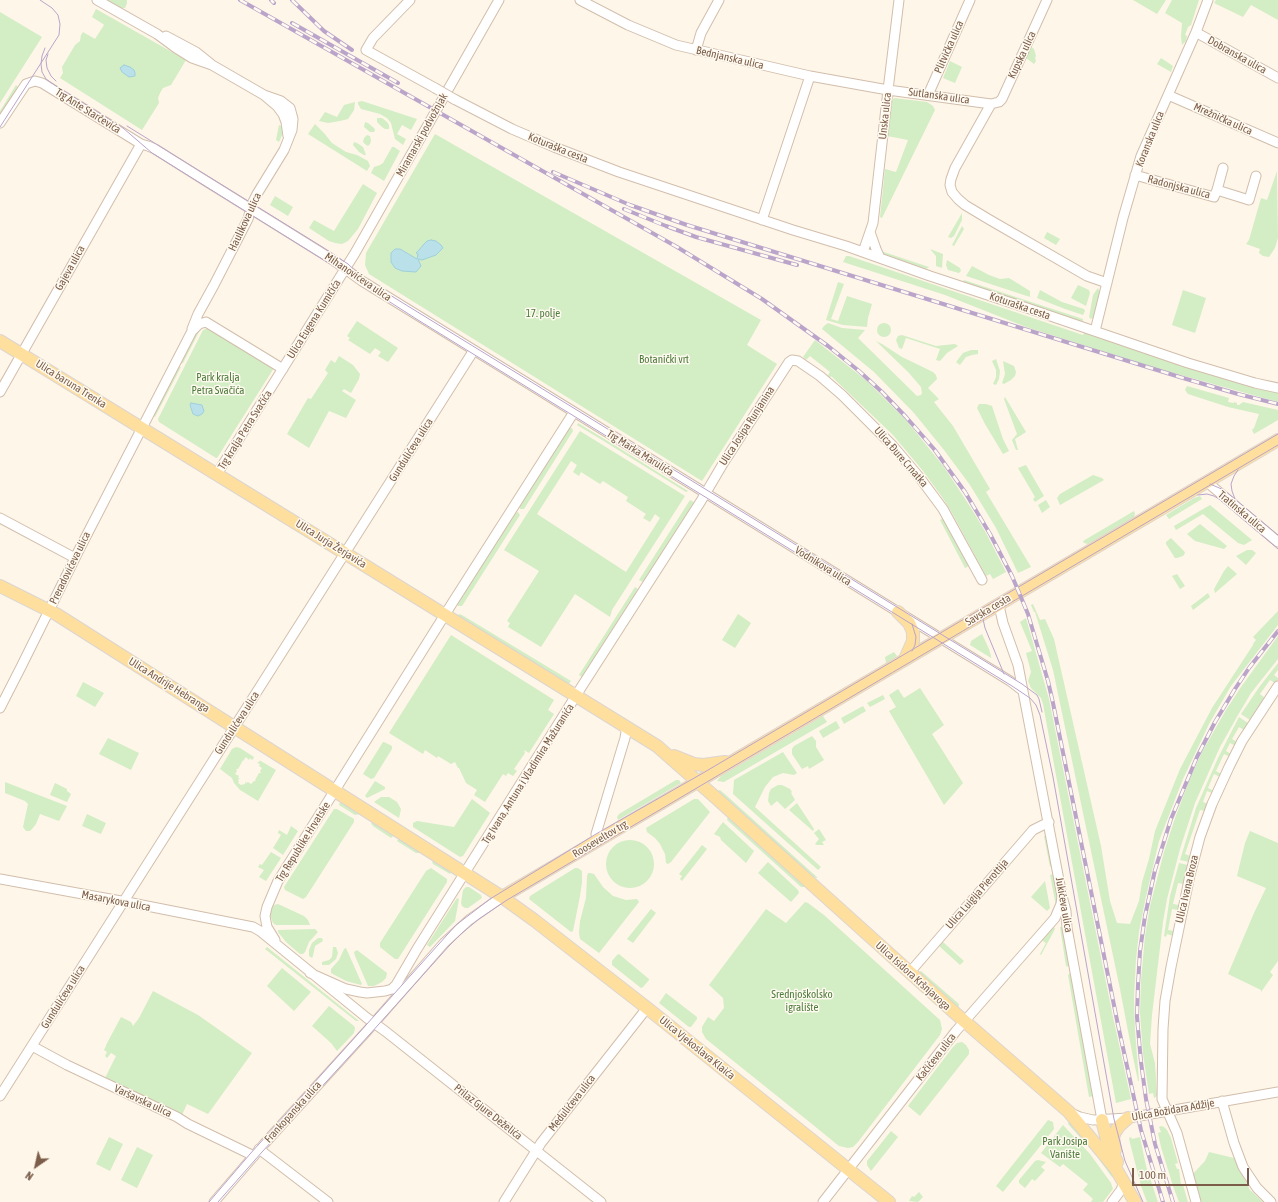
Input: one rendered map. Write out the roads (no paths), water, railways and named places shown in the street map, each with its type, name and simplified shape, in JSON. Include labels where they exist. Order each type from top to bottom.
[{"type":"main road","name":"Ulica baruna Trenka","points":[[0,341],[141,428]]},
{"type":"main road","name":"Trg kralja Petra Svačića","points":[[141,428],[217,474]]},
{"type":"main road","name":"Savska cesta","points":[[698,781],[1278,440]]},
{"type":"main road","name":"Ulica Jurja Žerjavića","points":[[217,474],[445,615]]},
{"type":"main road","name":"Ulica Andrije Hebranga","points":[[0,586],[49,610],[235,726],[335,791]]},
{"type":"main road","points":[[898,612],[909,622],[913,632],[913,641],[905,659]]},
{"type":"main road","name":"Trg Ivana, Antuna i Vladimira Mažuranića","points":[[445,615],[576,696]]},
{"type":"main road","points":[[576,696],[625,726],[663,752],[694,764],[708,765],[732,761]]},
{"type":"main road","name":"Ulica Isidora Kršnjavoga","points":[[663,752],[698,781],[910,972],[1069,1112],[1104,1154],[1123,1180]]},
{"type":"main road","name":"Rooseveltov trg","points":[[502,897],[698,781]]},
{"type":"main road","name":"Trg Republike Hrvatske","points":[[335,791],[502,897]]},
{"type":"main road","name":"Ulica Vjekoslava Klaića","points":[[502,897],[647,1008],[889,1202]]},
{"type":"main road","points":[[1115,1157],[1113,1140],[1114,1135],[1119,1126],[1128,1118]]},
{"type":"main road","points":[[1102,1120],[1108,1144],[1115,1157],[1123,1180],[1135,1202]]},
{"type":"street","name":"Koturaška cesta","points":[[410,0],[373,38],[366,50],[454,99],[512,129],[566,152],[619,172],[863,252],[1203,368],[1278,388]]},
{"type":"street","name":"Miramarski podvožnjak","points":[[345,269],[499,0]]},
{"type":"street","name":"Bednjanska ulica","points":[[580,0],[628,25],[676,45],[810,76],[888,90]]},
{"type":"street","points":[[696,50],[701,33],[719,0]]},
{"type":"street","name":"Unska ulica","points":[[863,252],[873,223],[899,0]]},
{"type":"street","name":"Plitvička ulica","points":[[928,95],[970,0]]},
{"type":"street","name":"Kupska ulica","points":[[991,104],[999,102],[1002,99],[1047,0]]},
{"type":"street","name":"Koranska ulica","points":[[1094,331],[1141,156],[1196,32],[1208,0]]},
{"type":"street","name":"Haulikova ulica","points":[[100,2],[157,34],[192,58],[212,65],[264,95],[277,106],[283,114],[287,126],[288,140],[284,150],[256,194],[248,219],[203,306]]},
{"type":"street","name":"Dobranska ulica","points":[[1196,32],[1278,78]]},
{"type":"street","points":[[762,220],[810,76]]},
{"type":"street","name":"Trg Ante Starčevića","points":[[0,124],[24,86],[27,83],[35,81],[42,82],[140,144]]},
{"type":"street","name":"Sutlanska ulica","points":[[888,90],[991,104]]},
{"type":"street","name":"Mrežnička ulica","points":[[1168,95],[1278,144]]},
{"type":"street","points":[[991,104],[955,168],[950,186],[952,192],[958,200],[990,220],[1087,276],[1107,282]]},
{"type":"street","name":"Mihanovićeva ulica","points":[[140,144],[155,149],[326,256],[389,298],[574,412]]},
{"type":"street","name":"Gajeva ulica","points":[[0,392],[140,144]]},
{"type":"street","name":"Radonjska ulica","points":[[1136,175],[1214,198],[1223,168]]},
{"type":"street","name":"Radonjska ulica","points":[[1217,190],[1249,200],[1256,176]]},
{"type":"street","points":[[870,232],[880,258]]},
{"type":"street","name":"Ulica Eugena Kumičića","points":[[283,369],[345,269]]},
{"type":"street","points":[[203,306],[202,313],[206,322],[283,369]]},
{"type":"street","points":[[141,428],[192,331],[195,320],[203,306]]},
{"type":"street","points":[[192,331],[198,324],[206,322]]},
{"type":"street","name":"Gundulićeva ulica","points":[[0,1096],[474,350]]},
{"type":"street","name":"Ulica Josipa Runjanina","points":[[705,493],[784,369],[792,360]]},
{"type":"street","name":"Ulica Đure Crnatka","points":[[792,360],[803,363],[820,376],[842,395],[893,446],[920,478],[943,509],[982,580]]},
{"type":"street","name":"Trg kralja Petra Svačića","points":[[217,474],[283,369]]},
{"type":"street","points":[[335,791],[574,412]]},
{"type":"street","name":"Trg Marka Marulića","points":[[574,412],[705,493]]},
{"type":"street","name":"Preradovićeva ulica","points":[[0,708],[141,428]]},
{"type":"street","name":"Tratinska ulica","points":[[1207,482],[1278,542]]},
{"type":"street","points":[[576,696],[705,493]]},
{"type":"street","name":"Vodnikova ulica","points":[[705,493],[941,638]]},
{"type":"street","points":[[0,518],[75,558]]},
{"type":"street","name":"Jukićeva ulica","points":[[1000,603],[1003,623],[1018,665],[1049,822],[1102,1120]]},
{"type":"street","points":[[941,638],[1014,683],[1023,691]]},
{"type":"street","name":"Ulica Ivana Broza","points":[[1196,1202],[1177,1133],[1162,1099],[1162,1036],[1170,966],[1200,837],[1219,788],[1242,741],[1278,686]]},
{"type":"street","name":"Trg Ivana, Antuna i Vladimira Mažuranića","points":[[466,873],[576,696]]},
{"type":"street","points":[[596,841],[596,834],[625,738],[625,726]]},
{"type":"street","name":"Trg Republike Hrvatske","points":[[279,947],[267,927],[265,916],[267,907],[278,881],[335,791]]},
{"type":"street","name":"Ulica Luigija Pierottija","points":[[910,972],[1033,830],[1049,822]]},
{"type":"street","name":"Trg Republike Hrvatske","points":[[399,988],[417,949],[466,873]]},
{"type":"street","name":"Masarykova ulica","points":[[0,879],[232,922]]},
{"type":"street","name":"Kačićeva ulica","points":[[823,1202],[965,1021],[1055,918],[1061,904],[1062,896]]},
{"type":"street","name":"Trg Republike Hrvatske","points":[[232,922],[256,929],[374,1023],[399,988],[456,931],[479,912],[502,897]]},
{"type":"street","points":[[1055,918],[1057,917],[1062,919],[1068,928]]},
{"type":"street","name":"Trg Republike Hrvatske","points":[[310,973],[346,989],[360,992],[367,993],[399,988]]},
{"type":"street","name":"Medulićeva ulica","points":[[504,1202],[536,1150],[647,1008]]},
{"type":"street","name":"Prilaz Gjure Deželića","points":[[374,1023],[601,1202]]},
{"type":"street","name":"Frankopanska ulica","points":[[214,1202],[374,1023]]},
{"type":"street","name":"Varšavska ulica","points":[[32,1046],[67,1065],[177,1116],[188,1124],[257,1153],[328,1202]]},
{"type":"street","name":"Ulica Božidara Adžije","points":[[1069,1112],[1084,1118],[1102,1120],[1128,1118],[1167,1110],[1278,1092]]},
{"type":"street","points":[[1222,1101],[1234,1143],[1243,1167],[1257,1188],[1271,1202]]},
{"type":"street","points":[[1112,1202],[1121,1190],[1123,1180]]},
{"type":"water","points":[[124,65],[134,70],[135,76],[129,77],[122,72],[120,68]]},
{"type":"water","points":[[427,241],[436,241],[443,248],[436,255],[422,260],[418,259],[421,266],[416,272],[402,271],[395,268],[391,262],[391,253],[395,249],[400,249],[417,259],[418,254],[416,253]]},
{"type":"water","points":[[191,403],[202,405],[204,411],[202,414],[198,416],[193,414],[190,405]]},
{"type":"tram line","points":[[0,127],[59,35],[60,24],[58,15],[52,8],[40,0]]},
{"type":"tram line","points":[[45,48],[41,64],[42,72],[46,79],[123,128],[152,153],[418,320],[1030,698],[1036,705],[1040,715],[1053,777],[1114,1119],[1125,1161],[1143,1202]]},
{"type":"tram line","points":[[48,54],[46,60],[47,68],[51,76],[56,81]]},
{"type":"tram line","points":[[127,126],[324,248],[348,264],[364,279],[1022,684],[1037,695],[1042,712]]},
{"type":"tram line","points":[[209,1202],[250,1154],[456,925],[490,899],[596,834],[703,773],[1278,434]]},
{"type":"tram line","points":[[218,1202],[449,946],[479,919],[507,900],[1278,445]]},
{"type":"tram line","points":[[1235,499],[1231,484],[1238,470]]},
{"type":"tram line","points":[[1210,484],[1224,490],[1278,535]]},
{"type":"tram line","points":[[1198,495],[1207,494],[1219,499],[1278,549]]},
{"type":"tram line","points":[[984,614],[983,619],[985,628],[1004,674]]},
{"type":"tram line","points":[[912,624],[916,637],[915,645],[912,651]]},
{"type":"railway","points":[[240,0],[677,247],[762,299],[828,346],[859,371],[882,392],[934,449],[965,492],[990,534],[1012,576],[1028,614],[1053,703],[1118,1025],[1141,1130],[1163,1202]]},
{"type":"railway","points":[[271,0],[274,3]]},
{"type":"railway","points":[[292,0],[324,31],[352,50]]},
{"type":"railway","points":[[292,23],[398,83]]},
{"type":"railway","points":[[553,172],[630,205],[687,225],[1183,378],[1278,404]]},
{"type":"railway","points":[[624,209],[696,237],[797,265]]},
{"type":"railway","points":[[1173,1202],[1155,1144],[1146,1099],[1141,1062],[1137,1017],[1140,951],[1145,916],[1155,870],[1171,819],[1197,757],[1215,722],[1235,689],[1249,668],[1278,631]]},
{"type":"park label","name":"17. polje","points":[[543,314]]},
{"type":"park label","name":"Botanički vrt","points":[[664,360]]},
{"type":"park label","name":"Park kralja Petra Svačića","points":[[218,384]]},
{"type":"park label","name":"Srednjoškolsko igralište","points":[[802,1001]]},
{"type":"park label","name":"Park Josipa Vanište","points":[[1065,1148]]}]
